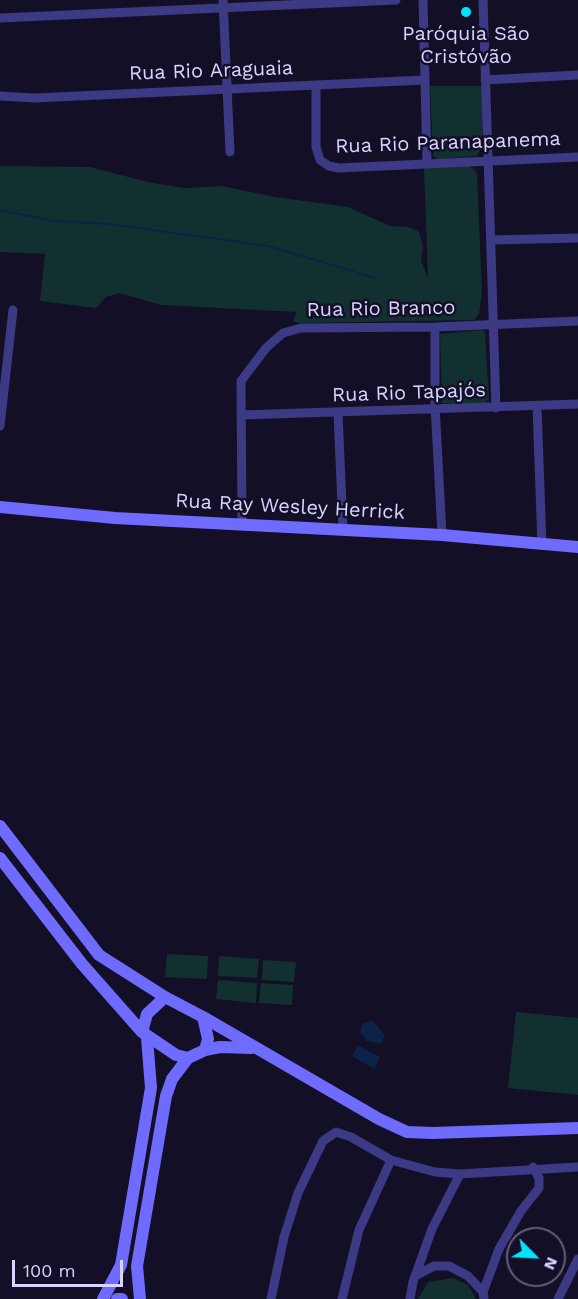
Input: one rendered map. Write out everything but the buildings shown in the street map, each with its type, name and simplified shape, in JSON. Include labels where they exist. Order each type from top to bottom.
[{"type":"street","points":[[0,18],[223,4],[396,0]]},
{"type":"street","points":[[423,0],[427,163]]},
{"type":"street","points":[[483,0],[496,408]]},
{"type":"street","points":[[223,4],[230,152]]},
{"type":"street","points":[[485,80],[578,75]]},
{"type":"street","name":"Rua Rio Araguaia","points":[[0,96],[34,98],[424,80]]},
{"type":"street","name":"Rua Rio Paranapanema","points":[[316,86],[316,136],[320,160],[339,168],[578,158]]},
{"type":"street","points":[[491,240],[578,238]]},
{"type":"street","points":[[0,426],[13,310]]},
{"type":"street","name":"Rua Rio Branco","points":[[242,524],[241,381],[266,348],[283,333],[301,328],[435,327],[578,321]]},
{"type":"street","points":[[435,327],[436,411],[442,535]]},
{"type":"street","name":"Rua Rio Tapajós","points":[[241,415],[578,405]]},
{"type":"street","points":[[537,406],[542,545]]},
{"type":"street","points":[[338,413],[343,529]]},
{"type":"street","name":"Rua Ray Wesley Herrick","points":[[0,507],[115,518],[442,535],[578,547]]},
{"type":"street","points":[[0,826],[99,955],[165,998],[203,1017],[379,1119],[407,1132],[578,1128]]},
{"type":"street","points":[[0,858],[82,964],[144,1035],[176,1055],[189,1058]]},
{"type":"street","points":[[103,1299],[122,1265],[151,1088],[144,1035],[147,1014],[165,998]]},
{"type":"street","points":[[203,1017],[208,1039],[205,1050]]},
{"type":"street","points":[[140,1299],[137,1266],[166,1096],[172,1079],[189,1058],[205,1050],[220,1047],[255,1048]]},
{"type":"street","points":[[272,1299],[291,1215],[302,1185],[323,1141],[336,1132],[344,1134],[391,1160],[419,1169],[460,1174],[534,1167],[578,1167]]},
{"type":"street","points":[[342,1299],[359,1230],[391,1160]]},
{"type":"street","points":[[483,1295],[508,1231],[539,1188],[539,1178],[534,1167]]},
{"type":"street","points":[[410,1299],[415,1276],[432,1229],[460,1174]]},
{"type":"street","points":[[558,1299],[578,1259]]},
{"type":"street","points":[[415,1276],[434,1266],[449,1266],[468,1276],[483,1295]]},
{"type":"street","points":[[117,1299],[122,1299]]},
{"type":"green space","points":[[430,86],[482,86],[482,146],[477,156],[438,159],[433,156]]},
{"type":"green space","points":[[0,166],[90,167],[148,182],[183,188],[222,186],[275,197],[348,207],[390,226],[409,227],[419,232],[423,247],[421,261],[428,278],[424,168],[468,166],[477,174],[482,292],[479,314],[474,320],[300,323],[293,321],[297,312],[161,305],[119,293],[106,297],[96,308],[40,301],[45,254],[0,252]]},
{"type":"green space","points":[[482,330],[485,332],[489,399],[484,403],[442,403],[440,334]]},
{"type":"green space","points":[[167,954],[208,956],[207,979],[165,977]]},
{"type":"green space","points":[[219,956],[259,959],[257,978],[218,976]]},
{"type":"green space","points":[[263,960],[296,962],[294,982],[262,980]]},
{"type":"green space","points":[[218,980],[257,983],[256,1003],[216,999]]},
{"type":"green space","points":[[261,983],[293,985],[292,1005],[259,1003]]},
{"type":"green space","points":[[516,1012],[578,1018],[578,1095],[508,1088]]},
{"type":"green space","points":[[453,1278],[468,1285],[476,1299],[418,1299],[428,1282]]},
{"type":"water","points":[[372,1020],[385,1036],[380,1044],[367,1041],[360,1032],[363,1024]]},
{"type":"water","points":[[358,1045],[380,1057],[374,1069],[352,1056]]},
{"type":"waterway","points":[[0,210],[54,221],[110,224],[268,246],[376,278]]},
{"type":"place","name":"Paróquia São Cristóvão","points":[[466,12]]}]
